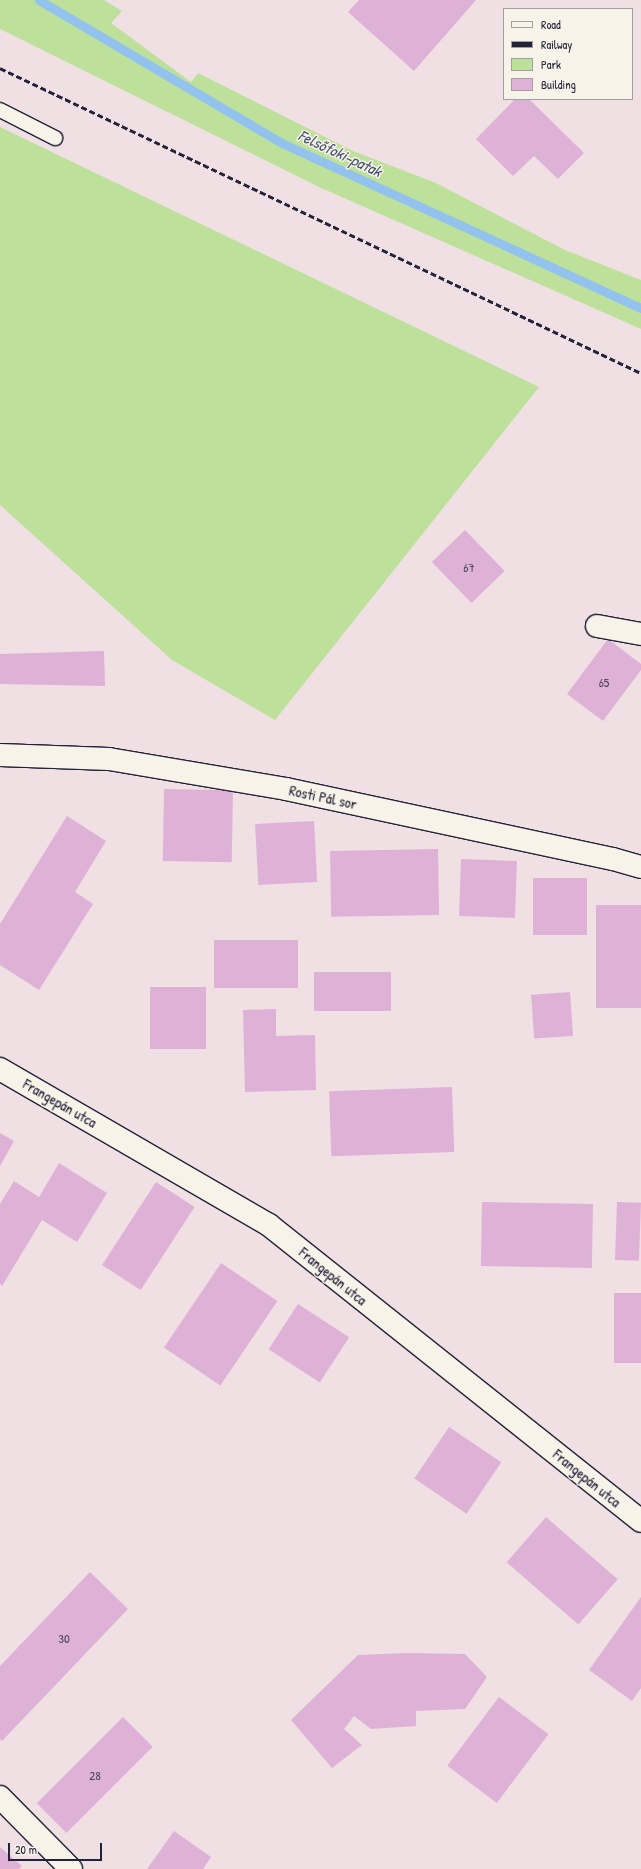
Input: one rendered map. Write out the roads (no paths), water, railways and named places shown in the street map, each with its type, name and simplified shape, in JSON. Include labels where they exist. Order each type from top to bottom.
[{"type":"street","points":[[597,626],[641,634]]},
{"type":"street","name":"Rosti Pál sor","points":[[0,755],[109,759],[286,789],[613,859],[641,867]]},
{"type":"street","name":"Frangepán utca","points":[[0,1068],[269,1225],[641,1521]]},
{"type":"street","points":[[0,1797],[71,1869]]},
{"type":"lane","points":[[0,110],[55,138]]},
{"type":"waterway","name":"Felsőfoki-patak","points":[[39,0],[282,143],[641,308]]},
{"type":"railway","points":[[0,68],[641,373]]}]
